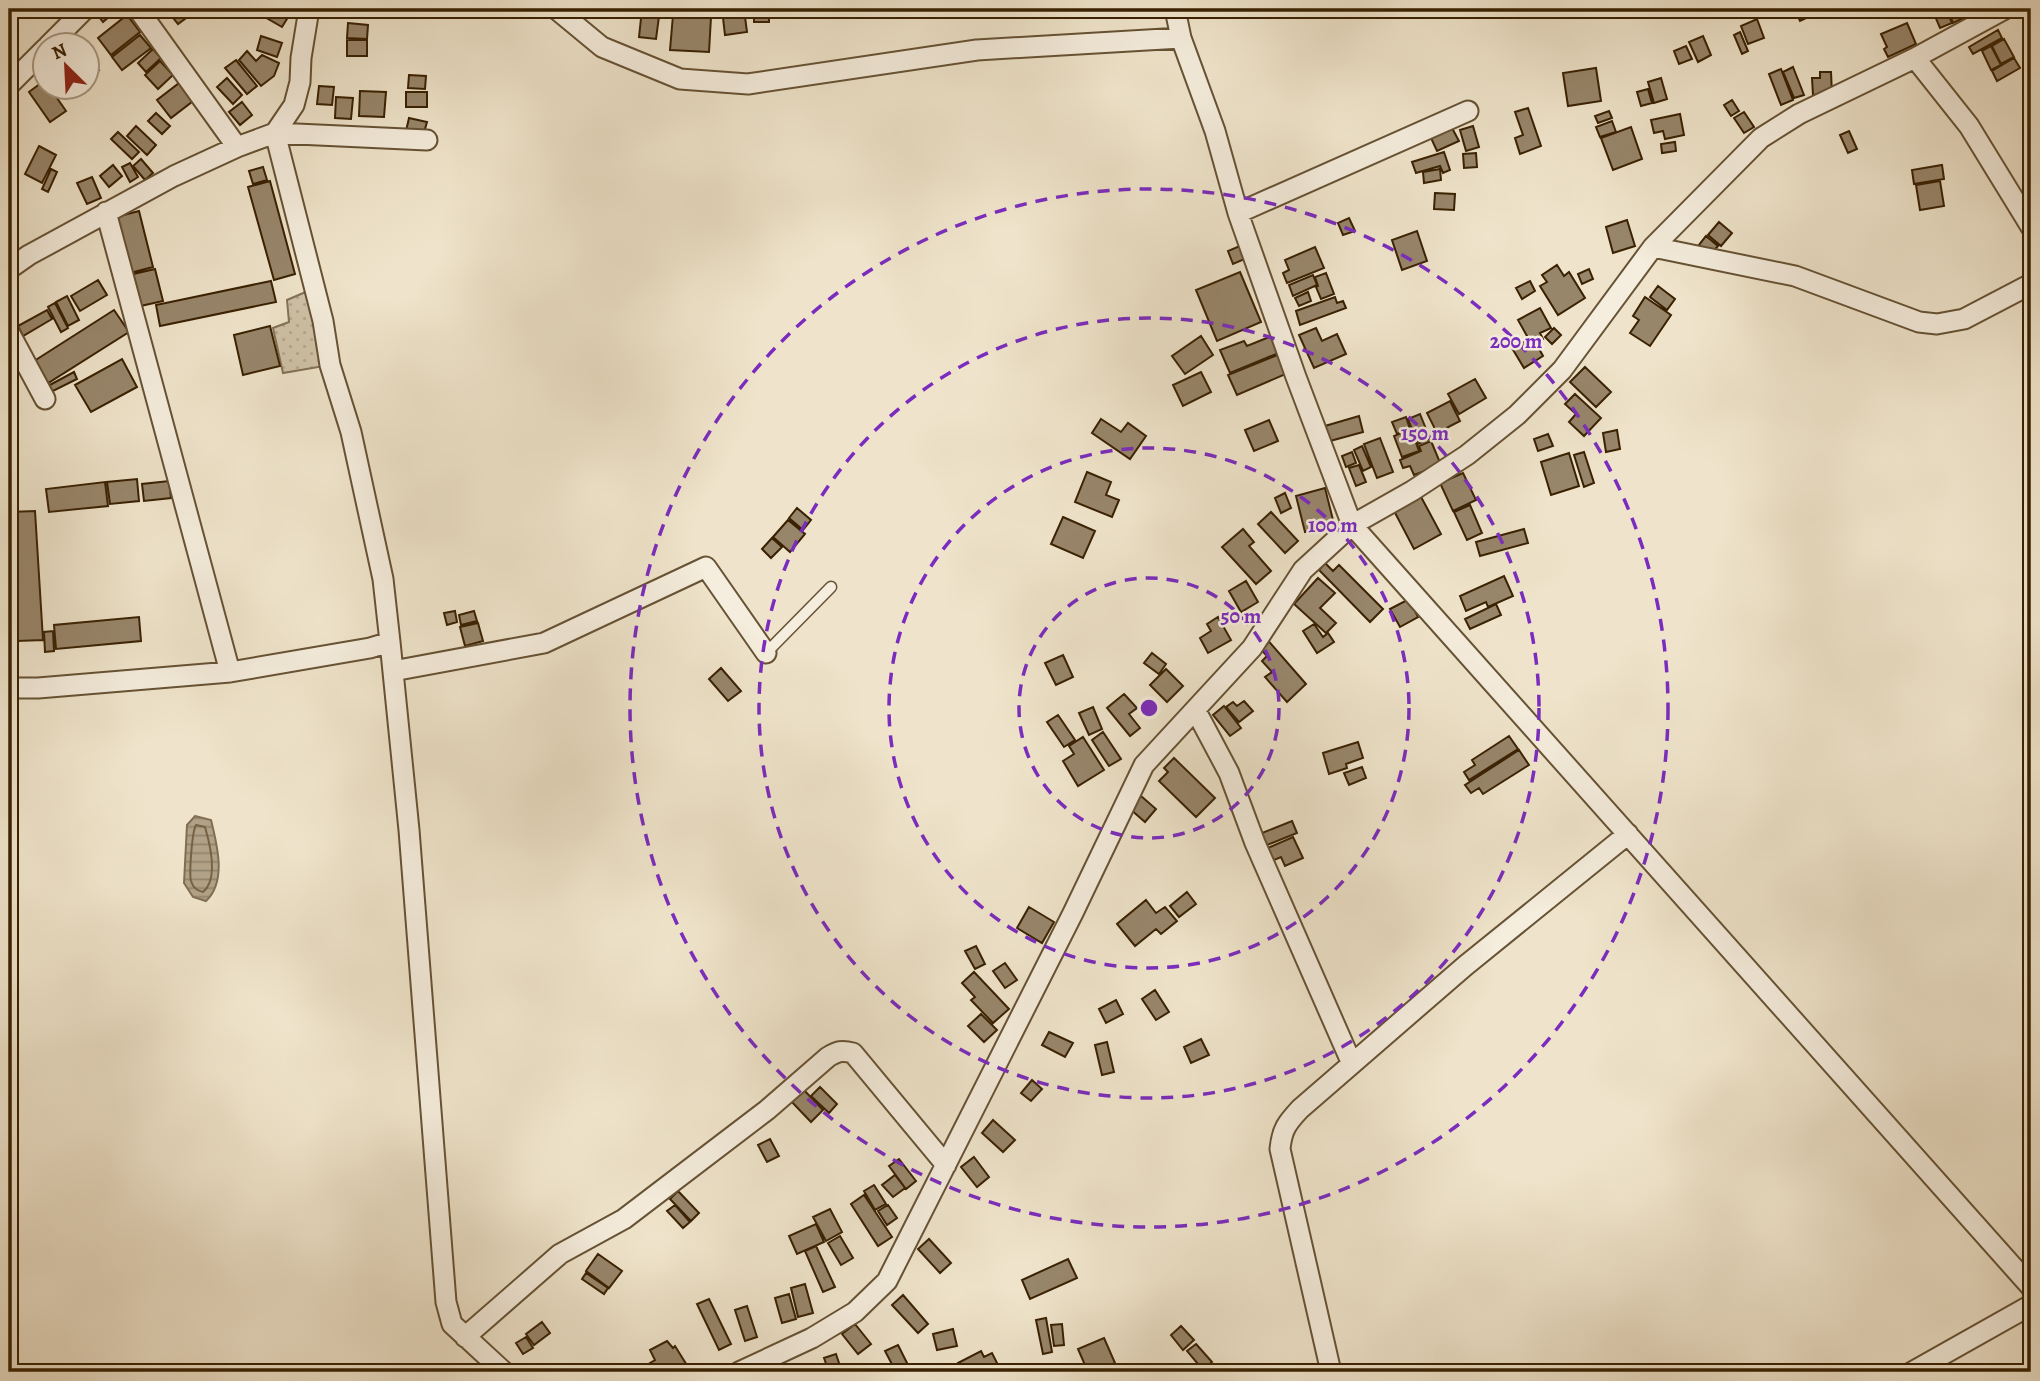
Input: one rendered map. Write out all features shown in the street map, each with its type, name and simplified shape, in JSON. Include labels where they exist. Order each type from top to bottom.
[{"type":"street","points":[[62,32],[85,9]]},
{"type":"street","points":[[138,9],[237,147]]},
{"type":"street","points":[[309,9],[295,105],[275,133],[323,321],[330,365],[351,432],[383,579],[409,830],[446,1302],[452,1324],[504,1372]]},
{"type":"street","points":[[556,9],[602,47],[680,79],[748,84],[977,50],[1181,38]]},
{"type":"street","points":[[1175,9],[1181,38],[1215,131],[1238,213],[1352,525],[2031,1287]]},
{"type":"street","points":[[738,1372],[812,1338],[855,1312],[887,1281],[1073,913],[1144,765],[1252,648],[1303,570],[1352,525],[1412,491],[1467,455],[1517,415],[1562,370],[1653,247],[1760,138],[1798,114],[1915,58],[2005,9]]},
{"type":"street","points":[[1915,58],[1969,126],[2031,226]]},
{"type":"street","points":[[9,85],[32,62]]},
{"type":"street","points":[[1238,213],[1468,111]]},
{"type":"street","points":[[9,269],[29,255],[174,176],[275,133],[427,140]]},
{"type":"street","points":[[106,212],[230,671]]},
{"type":"street","points":[[1653,247],[1795,276],[1919,322],[1937,324],[1965,319],[2031,284]]},
{"type":"street","points":[[9,332],[45,399]]},
{"type":"street","points":[[393,671],[544,643],[706,567],[766,653]]},
{"type":"street","points":[[9,688],[38,688],[230,671],[370,648],[390,642]]},
{"type":"street","points":[[1196,711],[1229,773],[1255,843],[1352,1064]]},
{"type":"street","points":[[1331,1372],[1280,1149],[1286,1124],[1465,966],[1628,834]]},
{"type":"street","points":[[465,1337],[560,1254],[624,1219],[767,1110],[828,1057],[842,1050],[853,1053],[946,1165]]},
{"type":"street","points":[[1912,1372],[2031,1305]]},
{"type":"lane","points":[[766,653],[831,587]]},
{"type":"shaded area","points":[[315,288],[330,365],[283,373],[273,328],[289,322],[287,300]]},
{"type":"water","points":[[195,816],[211,820],[218,851],[216,883],[206,901],[193,897],[184,883],[187,825]]},
{"type":"building","points":[[93,9],[118,9],[103,22]]},
{"type":"building","points":[[251,9],[282,9],[290,14],[282,27]]},
{"type":"building","points":[[353,9],[390,9],[388,16]]},
{"type":"building","points":[[642,9],[660,9],[656,39],[639,37]]},
{"type":"building","points":[[722,9],[744,9],[747,32],[725,35]]},
{"type":"building","points":[[754,9],[769,9],[769,22],[754,22]]},
{"type":"building","points":[[1815,9],[1817,13],[1800,21],[1795,10]]},
{"type":"building","points":[[1932,9],[1946,9],[1952,23],[1940,28]]},
{"type":"building","points":[[1947,9],[1960,9],[1964,18],[1953,23]]},
{"type":"building","points":[[167,10],[197,10],[178,24]]},
{"type":"building","points":[[127,15],[140,32],[111,55],[102,43],[102,35]]},
{"type":"building","points":[[673,15],[711,17],[709,52],[670,50]]},
{"type":"building","points":[[1757,19],[1764,38],[1748,44],[1741,26]]},
{"type":"building","points":[[348,23],[368,25],[367,39],[347,38]]},
{"type":"building","points":[[1907,23],[1916,44],[1888,57],[1881,34]]},
{"type":"building","points":[[1998,30],[2002,38],[1973,54],[1969,47]]},
{"type":"building","points":[[1740,32],[1748,51],[1742,54],[1734,35]]},
{"type":"building","points":[[140,35],[151,48],[122,70],[112,57]]},
{"type":"building","points":[[261,36],[282,43],[277,57],[257,50]]},
{"type":"building","points":[[1703,36],[1711,55],[1698,62],[1689,42]]},
{"type":"building","points":[[2004,39],[2014,57],[2001,64],[1992,46]]},
{"type":"building","points":[[347,40],[367,40],[367,56],[347,56]]},
{"type":"building","points":[[1686,46],[1692,59],[1679,64],[1674,51]]},
{"type":"building","points":[[1991,46],[2001,65],[1991,70],[1982,51]]},
{"type":"building","points":[[153,49],[161,58],[146,72],[138,63]]},
{"type":"building","points":[[247,51],[256,61],[262,55],[279,63],[274,76],[261,86],[239,60]]},
{"type":"building","points":[[2014,58],[2020,68],[1997,81],[1992,71]]},
{"type":"building","points":[[236,60],[257,86],[247,94],[225,68]]},
{"type":"building","points":[[160,61],[173,75],[158,89],[145,75]]},
{"type":"building","points":[[1793,67],[1804,95],[1794,98],[1783,72]]},
{"type":"building","points":[[1596,68],[1601,101],[1568,106],[1563,73]]},
{"type":"building","points":[[1781,69],[1793,100],[1781,105],[1769,74]]},
{"type":"building","points":[[1820,72],[1831,72],[1832,94],[1813,95],[1812,78],[1820,78]]},
{"type":"building","points":[[409,75],[426,76],[425,89],[408,88]]},
{"type":"building","points":[[227,78],[242,95],[233,104],[217,87]]},
{"type":"building","points":[[1661,78],[1667,99],[1654,103],[1648,82]]},
{"type":"building","points":[[183,80],[197,98],[171,118],[157,100]]},
{"type":"building","points":[[319,86],[334,87],[332,105],[317,104]]},
{"type":"building","points":[[1648,89],[1652,103],[1641,106],[1637,92]]},
{"type":"building","points":[[360,91],[386,92],[384,117],[359,116]]},
{"type":"building","points":[[406,92],[427,92],[427,107],[406,107]]},
{"type":"building","points":[[336,97],[353,98],[351,119],[335,118]]},
{"type":"building","points":[[1732,100],[1739,111],[1731,116],[1724,105]]},
{"type":"building","points":[[36,102],[60,102],[66,111],[50,122]]},
{"type":"building","points":[[242,102],[252,115],[240,125],[229,112]]},
{"type":"building","points":[[1528,108],[1541,146],[1520,154],[1515,138],[1523,135],[1515,112]]},
{"type":"building","points":[[1609,111],[1612,118],[1598,123],[1595,116]]},
{"type":"building","points":[[1744,112],[1754,127],[1744,133],[1734,118]]},
{"type":"building","points":[[156,113],[170,126],[162,134],[148,121]]},
{"type":"building","points":[[1680,114],[1684,135],[1665,139],[1663,131],[1654,133],[1651,120]]},
{"type":"building","points":[[409,118],[427,122],[423,136],[406,131]]},
{"type":"building","points":[[1612,121],[1616,132],[1600,137],[1596,127]]},
{"type":"building","points":[[136,126],[156,145],[147,155],[127,136]]},
{"type":"building","points":[[1473,126],[1479,147],[1466,151],[1460,130]]},
{"type":"building","points":[[1631,127],[1642,159],[1613,170],[1601,138]]},
{"type":"building","points":[[1452,128],[1459,141],[1437,151],[1431,138]]},
{"type":"building","points":[[1849,131],[1857,149],[1848,153],[1840,135]]},
{"type":"building","points":[[118,132],[139,152],[132,159],[111,139]]},
{"type":"building","points":[[1675,142],[1676,151],[1662,153],[1661,144]]},
{"type":"building","points":[[39,146],[56,155],[42,183],[25,174]]},
{"type":"building","points":[[1444,152],[1450,170],[1443,173],[1440,166],[1416,173],[1412,162]]},
{"type":"building","points":[[1476,153],[1477,167],[1464,168],[1463,154]]},
{"type":"building","points":[[141,159],[153,173],[145,180],[133,166]]},
{"type":"building","points":[[130,163],[138,177],[130,182],[122,167]]},
{"type":"building","points":[[113,165],[122,176],[109,187],[100,176]]},
{"type":"building","points":[[1942,165],[1944,179],[1914,184],[1912,170]]},
{"type":"building","points":[[263,167],[267,180],[253,184],[249,171]]},
{"type":"building","points":[[51,169],[57,172],[48,192],[42,189]]},
{"type":"building","points":[[1440,169],[1441,180],[1424,183],[1423,172]]},
{"type":"building","points":[[92,177],[101,198],[87,204],[77,183]]},
{"type":"building","points":[[270,181],[295,274],[274,280],[248,187]]},
{"type":"building","points":[[1940,181],[1944,206],[1920,210],[1916,185]]},
{"type":"building","points":[[1435,193],[1455,194],[1454,210],[1434,209]]},
{"type":"building","points":[[139,211],[153,267],[130,273],[116,217]]},
{"type":"building","points":[[1349,218],[1355,231],[1343,235],[1338,223]]},
{"type":"building","points":[[1627,220],[1635,246],[1613,253],[1606,227]]},
{"type":"building","points":[[1719,222],[1732,233],[1721,246],[1708,235]]},
{"type":"building","points":[[1417,231],[1427,261],[1402,270],[1392,240]]},
{"type":"building","points":[[1706,236],[1718,246],[1710,255],[1699,245]]},
{"type":"building","points":[[1242,245],[1247,258],[1233,264],[1228,251]]},
{"type":"building","points":[[1315,247],[1324,268],[1287,283],[1283,273],[1289,270],[1285,260]]},
{"type":"building","points":[[1557,265],[1564,276],[1569,272],[1585,298],[1558,315],[1540,286],[1547,282],[1542,275]]},
{"type":"building","points":[[155,269],[163,301],[136,307],[129,275]]},
{"type":"building","points":[[1589,269],[1593,279],[1582,284],[1578,274]]},
{"type":"building","points":[[1240,272],[1261,322],[1217,341],[1196,290]]},
{"type":"building","points":[[1326,273],[1334,294],[1321,299],[1315,277]]},
{"type":"building","points":[[1313,275],[1317,285],[1293,296],[1289,285]]},
{"type":"building","points":[[98,280],[107,295],[80,311],[71,296]]},
{"type":"building","points":[[271,281],[276,302],[160,326],[156,305]]},
{"type":"building","points":[[1530,281],[1535,291],[1522,299],[1516,288]]},
{"type":"building","points":[[1658,286],[1675,299],[1667,310],[1650,297]]},
{"type":"building","points":[[1308,292],[1311,301],[1299,306],[1295,298]]},
{"type":"building","points":[[67,296],[79,320],[68,326],[56,302]]},
{"type":"building","points":[[1335,297],[1337,303],[1343,301],[1346,308],[1300,325],[1296,311]]},
{"type":"building","points":[[1645,297],[1671,315],[1650,346],[1630,333],[1639,320],[1633,316]]},
{"type":"building","points":[[55,303],[68,328],[61,332],[48,307]]},
{"type":"building","points":[[1540,308],[1551,328],[1540,333],[1543,339],[1532,345],[1518,320]]},
{"type":"building","points":[[47,310],[52,319],[23,336],[18,326]]},
{"type":"building","points":[[114,310],[129,332],[45,385],[31,363]]},
{"type":"building","points":[[270,326],[280,366],[243,375],[234,335]]},
{"type":"building","points":[[1316,328],[1322,341],[1337,334],[1346,354],[1314,368],[1299,335]]},
{"type":"building","points":[[1554,328],[1561,335],[1552,344],[1545,337]]},
{"type":"building","points":[[1274,335],[1281,352],[1230,373],[1220,350],[1244,341],[1247,346]]},
{"type":"building","points":[[1201,336],[1213,355],[1185,374],[1172,356]]},
{"type":"building","points":[[1527,339],[1533,348],[1537,345],[1543,356],[1524,368],[1512,348]]},
{"type":"building","points":[[1280,354],[1288,373],[1237,395],[1228,375]]},
{"type":"building","points":[[122,359],[137,387],[91,412],[75,385]]},
{"type":"building","points":[[1585,367],[1611,392],[1596,407],[1570,382]]},
{"type":"building","points":[[74,372],[77,379],[49,393],[46,387]]},
{"type":"building","points":[[1201,372],[1211,392],[1183,406],[1173,385]]},
{"type":"building","points":[[1475,379],[1486,398],[1459,414],[1448,394]]},
{"type":"building","points":[[1575,394],[1601,418],[1584,436],[1569,422],[1576,414],[1565,404]]},
{"type":"building","points":[[1450,401],[1460,421],[1437,433],[1427,413]]},
{"type":"building","points":[[1420,414],[1430,439],[1418,444],[1408,419]]},
{"type":"building","points":[[1359,416],[1363,432],[1330,441],[1325,426]]},
{"type":"building","points":[[1406,417],[1410,429],[1397,434],[1392,422]]},
{"type":"building","points":[[1101,419],[1121,432],[1128,423],[1146,436],[1130,459],[1092,433]]},
{"type":"building","points":[[1269,420],[1278,441],[1254,451],[1245,430]]},
{"type":"building","points":[[1411,429],[1419,451],[1402,457],[1394,436]]},
{"type":"building","points":[[1617,430],[1620,449],[1606,452],[1603,433]]},
{"type":"building","points":[[1548,434],[1553,446],[1538,451],[1534,439]]},
{"type":"building","points":[[1380,438],[1393,472],[1377,478],[1364,444]]},
{"type":"building","points":[[1431,441],[1441,465],[1414,475],[1410,466],[1403,468],[1400,460],[1421,451],[1419,446]]},
{"type":"building","points":[[1362,446],[1371,467],[1363,471],[1354,450]]},
{"type":"building","points":[[1352,452],[1356,463],[1346,467],[1342,456]]},
{"type":"building","points":[[1584,452],[1594,483],[1584,487],[1574,455]]},
{"type":"building","points":[[1569,453],[1579,486],[1551,495],[1541,462]]},
{"type":"building","points":[[1359,465],[1366,482],[1356,486],[1349,468]]},
{"type":"building","points":[[1087,472],[1111,482],[1106,495],[1119,500],[1112,517],[1075,502]]},
{"type":"building","points":[[1463,473],[1476,500],[1453,511],[1440,483]]},
{"type":"building","points":[[137,479],[139,501],[110,504],[107,482]]},
{"type":"building","points":[[169,481],[171,498],[144,501],[142,484]]},
{"type":"building","points":[[105,482],[108,506],[49,512],[46,489]]},
{"type":"building","points":[[1325,488],[1334,524],[1305,532],[1296,496]]},
{"type":"building","points":[[1285,493],[1291,508],[1281,513],[1275,498]]},
{"type":"building","points":[[1420,495],[1441,534],[1414,549],[1393,509]]},
{"type":"building","points":[[1470,505],[1482,533],[1467,540],[1454,512]]},
{"type":"building","points":[[797,508],[811,520],[803,530],[789,518]]},
{"type":"building","points":[[35,511],[43,640],[17,641],[9,512]]},
{"type":"building","points":[[1271,512],[1298,541],[1285,553],[1258,524]]},
{"type":"building","points":[[1063,517],[1095,531],[1083,558],[1051,544]]},
{"type":"building","points":[[788,520],[805,534],[790,552],[773,537]]},
{"type":"building","points":[[1243,529],[1254,542],[1249,546],[1271,571],[1256,584],[1222,547]]},
{"type":"building","points":[[1524,529],[1528,543],[1480,556],[1476,542]]},
{"type":"building","points":[[772,538],[782,547],[771,558],[762,549]]},
{"type":"building","points":[[1325,563],[1333,571],[1339,565],[1383,609],[1370,622],[1319,570]]},
{"type":"building","points":[[1504,576],[1513,596],[1488,607],[1486,602],[1466,611],[1460,596]]},
{"type":"building","points":[[1318,578],[1335,593],[1320,608],[1336,623],[1326,633],[1294,604]]},
{"type":"building","points":[[1246,581],[1258,602],[1241,612],[1229,591]]},
{"type":"building","points":[[1409,599],[1418,617],[1400,627],[1390,609]]},
{"type":"building","points":[[1496,604],[1501,615],[1470,629],[1465,619]]},
{"type":"building","points":[[455,611],[457,622],[447,625],[444,613]]},
{"type":"building","points":[[474,611],[477,621],[461,625],[459,615]]},
{"type":"building","points":[[139,617],[141,641],[56,649],[54,625]]},
{"type":"building","points":[[1218,617],[1231,640],[1208,653],[1200,638],[1211,631],[1207,624]]},
{"type":"building","points":[[478,623],[483,641],[465,646],[460,627]]},
{"type":"building","points":[[1314,624],[1323,637],[1328,633],[1334,642],[1317,653],[1303,631]]},
{"type":"building","points":[[53,631],[54,651],[45,652],[44,632]]},
{"type":"building","points":[[1265,637],[1306,684],[1287,702],[1265,677],[1272,672],[1262,661],[1267,656],[1256,644]]},
{"type":"building","points":[[1152,653],[1166,664],[1159,674],[1144,663]]},
{"type":"building","points":[[1063,655],[1073,677],[1056,685],[1045,663]]},
{"type":"building","points":[[721,668],[741,691],[728,701],[709,679]]},
{"type":"building","points":[[1166,669],[1183,686],[1167,702],[1150,685]]},
{"type":"building","points":[[1124,694],[1137,708],[1129,714],[1140,728],[1130,736],[1107,708]]},
{"type":"building","points":[[1244,701],[1253,711],[1239,722],[1226,707],[1233,702],[1237,706]]},
{"type":"building","points":[[1224,706],[1241,728],[1230,736],[1213,715]]},
{"type":"building","points":[[1093,707],[1102,729],[1089,735],[1079,713]]},
{"type":"building","points":[[1058,715],[1075,740],[1064,747],[1047,722]]},
{"type":"building","points":[[1103,732],[1121,759],[1109,766],[1092,740]]},
{"type":"building","points":[[1509,736],[1518,749],[1469,780],[1464,772],[1475,765],[1472,760]]},
{"type":"building","points":[[1083,737],[1104,770],[1078,786],[1063,761],[1074,754],[1069,746]]},
{"type":"building","points":[[1358,742],[1363,758],[1346,764],[1347,768],[1329,774],[1323,753]]},
{"type":"building","points":[[1519,750],[1529,765],[1483,794],[1479,788],[1471,793],[1465,785]]},
{"type":"building","points":[[1174,758],[1215,798],[1196,817],[1159,781],[1168,772],[1164,768]]},
{"type":"building","points":[[1362,767],[1366,778],[1349,785],[1344,773]]},
{"type":"building","points":[[1141,796],[1156,809],[1145,822],[1130,809]]},
{"type":"building","points":[[1292,821],[1297,833],[1262,847],[1257,835]]},
{"type":"building","points":[[1293,837],[1303,858],[1285,866],[1281,857],[1267,863],[1261,851]]},
{"type":"building","points":[[1187,892],[1196,904],[1179,917],[1170,906]]},
{"type":"building","points":[[1146,900],[1156,913],[1165,907],[1177,921],[1161,934],[1156,929],[1135,946],[1117,924]]},
{"type":"building","points":[[1029,907],[1054,922],[1042,943],[1017,928]]},
{"type":"building","points":[[976,946],[985,964],[975,969],[965,951]]},
{"type":"building","points":[[1005,963],[1017,980],[1005,988],[993,971]]},
{"type":"building","points":[[974,972],[1009,1009],[993,1023],[971,1000],[975,997],[962,983]]},
{"type":"building","points":[[1155,990],[1169,1012],[1156,1020],[1142,999]]},
{"type":"building","points":[[1116,1000],[1123,1014],[1106,1023],[1099,1009]]},
{"type":"building","points":[[981,1014],[997,1030],[984,1042],[968,1026]]},
{"type":"building","points":[[1049,1032],[1073,1043],[1065,1057],[1042,1045]]},
{"type":"building","points":[[1201,1039],[1209,1055],[1191,1063],[1184,1047]]},
{"type":"building","points":[[1107,1042],[1114,1072],[1102,1075],[1095,1045]]},
{"type":"building","points":[[1032,1080],[1042,1089],[1031,1101],[1021,1093]]},
{"type":"building","points":[[801,1087],[823,1110],[811,1122],[789,1099]]},
{"type":"building","points":[[820,1087],[837,1104],[829,1113],[811,1096]]},
{"type":"building","points":[[993,1120],[1015,1140],[1003,1152],[982,1133]]},
{"type":"building","points":[[770,1139],[779,1156],[767,1162],[758,1145]]},
{"type":"building","points":[[974,1157],[989,1177],[977,1187],[961,1167]]},
{"type":"building","points":[[899,1159],[916,1181],[906,1189],[889,1166]]},
{"type":"building","points":[[895,1175],[905,1188],[893,1197],[882,1185]]},
{"type":"building","points":[[874,1185],[886,1204],[875,1210],[864,1191]]},
{"type":"building","points":[[678,1191],[699,1213],[691,1221],[670,1199]]},
{"type":"building","points":[[864,1195],[892,1237],[878,1246],[851,1204]]},
{"type":"building","points":[[675,1205],[690,1222],[683,1228],[667,1211]]},
{"type":"building","points":[[888,1205],[897,1218],[887,1225],[878,1211]]},
{"type":"building","points":[[830,1209],[842,1232],[826,1241],[813,1217]]},
{"type":"building","points":[[816,1224],[824,1242],[797,1254],[789,1236]]},
{"type":"building","points":[[840,1236],[853,1258],[841,1265],[828,1243]]},
{"type":"building","points":[[929,1239],[951,1263],[940,1273],[918,1249]]},
{"type":"building","points":[[816,1246],[835,1287],[823,1292],[805,1251]]},
{"type":"building","points":[[598,1254],[622,1271],[609,1288],[586,1271]]},
{"type":"building","points":[[1068,1259],[1077,1278],[1030,1299],[1022,1280]]},
{"type":"building","points":[[586,1273],[608,1288],[604,1294],[582,1279]]},
{"type":"building","points":[[805,1284],[813,1313],[798,1317],[791,1288]]},
{"type":"building","points":[[789,1294],[796,1319],[782,1323],[775,1298]]},
{"type":"building","points":[[903,1295],[928,1324],[918,1333],[892,1305]]},
{"type":"building","points":[[709,1299],[731,1344],[719,1350],[697,1304]]},
{"type":"building","points":[[747,1306],[757,1337],[745,1341],[735,1310]]},
{"type":"building","points":[[1046,1318],[1052,1352],[1043,1354],[1036,1320]]},
{"type":"building","points":[[542,1322],[550,1333],[534,1345],[526,1334]]},
{"type":"building","points":[[855,1324],[871,1344],[858,1354],[842,1334]]},
{"type":"building","points":[[1062,1324],[1064,1345],[1054,1346],[1051,1325]]},
{"type":"building","points":[[1181,1326],[1194,1340],[1183,1350],[1171,1335]]},
{"type":"building","points":[[953,1329],[957,1346],[937,1350],[933,1334]]},
{"type":"building","points":[[526,1337],[533,1348],[523,1354],[516,1343]]},
{"type":"building","points":[[1104,1338],[1115,1363],[1088,1372],[1078,1349]]},
{"type":"building","points":[[667,1341],[673,1348],[675,1346],[688,1367],[679,1372],[656,1372],[650,1363],[655,1360],[650,1350]]},
{"type":"building","points":[[1196,1344],[1212,1362],[1203,1370],[1187,1351]]},
{"type":"building","points":[[898,1345],[911,1371],[896,1372],[885,1351]]},
{"type":"building","points":[[981,1351],[984,1357],[992,1353],[999,1367],[988,1372],[963,1372],[958,1363]]},
{"type":"building","points":[[836,1354],[841,1369],[829,1372],[824,1358]]}]
